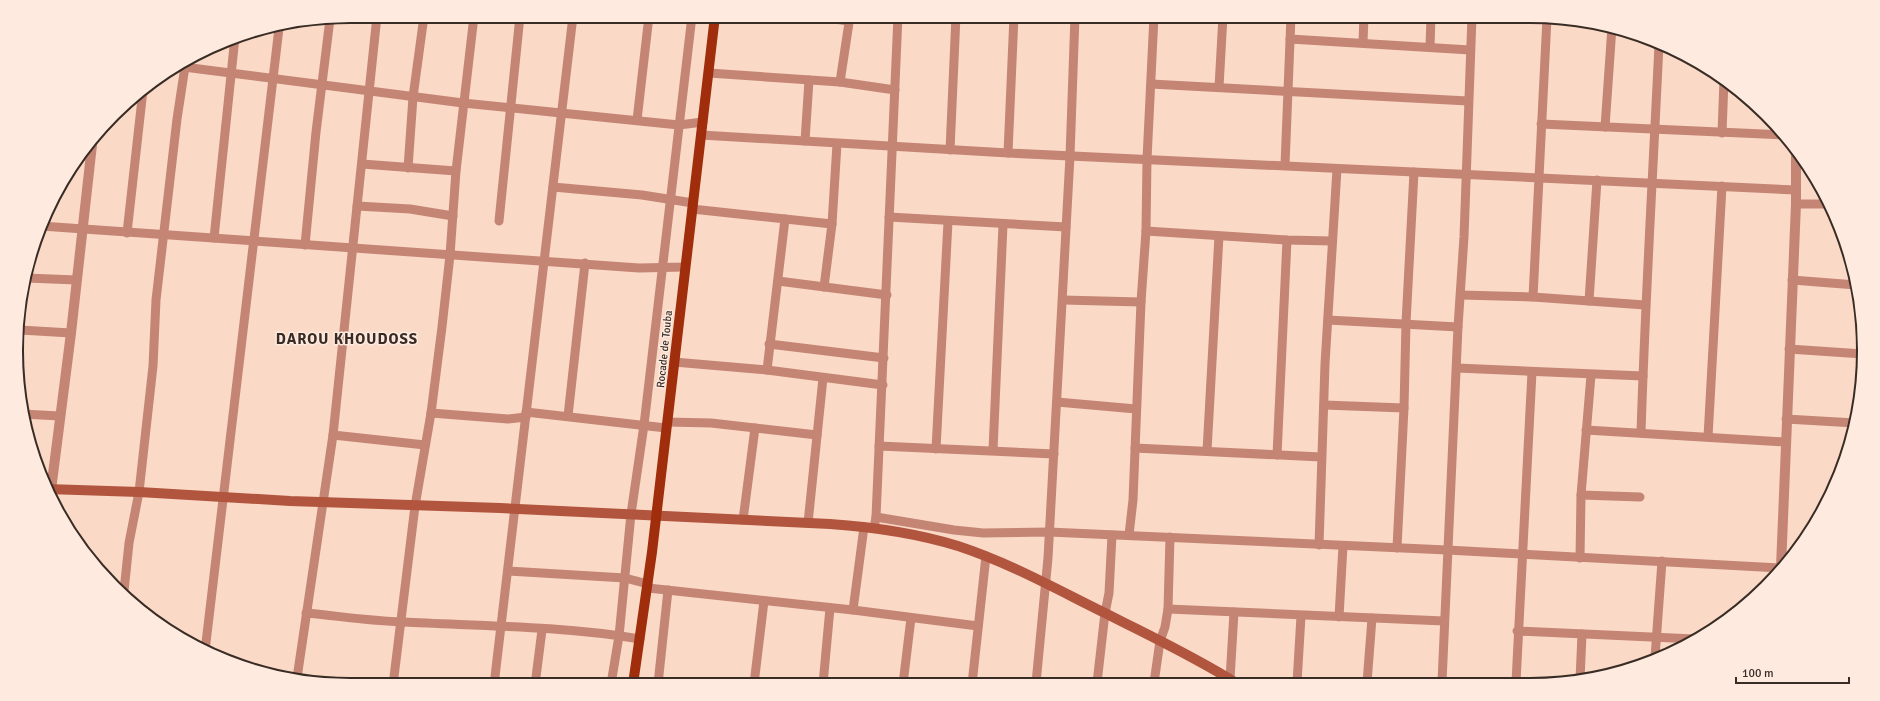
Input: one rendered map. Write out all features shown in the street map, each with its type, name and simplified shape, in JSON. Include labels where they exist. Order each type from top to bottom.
[{"type":"main road","name":"Rocade de Touba","points":[[634,678],[657,515],[714,23]]},
{"type":"main road","points":[[55,491],[139,492],[223,498],[657,515],[869,527],[939,541],[986,556],[1045,583],[1160,641],[1224,678]]},
{"type":"street","points":[[298,674],[333,435],[376,23]]},
{"type":"street","points":[[408,168],[413,96],[423,23]]},
{"type":"street","points":[[394,678],[415,506],[431,413],[450,255],[456,171],[473,23]]},
{"type":"street","points":[[499,221],[519,23]]},
{"type":"street","points":[[495,678],[572,23]]},
{"type":"street","points":[[636,120],[648,23]]},
{"type":"street","points":[[612,678],[620,636],[631,514],[644,425],[691,23]]},
{"type":"street","points":[[840,82],[848,23]]},
{"type":"street","points":[[853,610],[869,527],[876,517],[898,23]]},
{"type":"street","points":[[950,150],[956,23]]},
{"type":"street","points":[[1008,153],[1014,23]]},
{"type":"street","points":[[1036,678],[1050,532],[1063,300],[1075,23]]},
{"type":"street","points":[[1129,535],[1146,231],[1147,159],[1154,23]]},
{"type":"street","points":[[1219,87],[1223,23]]},
{"type":"street","points":[[1285,165],[1291,23]]},
{"type":"street","points":[[1363,42],[1364,23]]},
{"type":"street","points":[[1430,47],[1431,23]]},
{"type":"street","points":[[1442,678],[1447,550],[1458,327],[1461,295],[1472,23]]},
{"type":"street","points":[[305,245],[330,24]]},
{"type":"street","points":[[1533,298],[1547,24]]},
{"type":"street","points":[[206,644],[279,31]]},
{"type":"street","points":[[1605,127],[1612,33]]},
{"type":"street","points":[[1290,39],[1363,42],[1470,50]]},
{"type":"street","points":[[214,238],[234,44]]},
{"type":"street","points":[[1641,433],[1645,305],[1656,129],[1659,50]]},
{"type":"street","points":[[192,64],[231,73],[463,103],[679,125],[703,122]]},
{"type":"street","points":[[124,587],[129,543],[139,492],[153,366],[156,300],[177,119],[185,68]]},
{"type":"street","points":[[709,73],[840,82],[895,90]]},
{"type":"street","points":[[804,141],[809,80]]},
{"type":"street","points":[[1151,84],[1468,101]]},
{"type":"street","points":[[1722,133],[1725,88]]},
{"type":"street","points":[[127,233],[142,98]]},
{"type":"street","points":[[1541,124],[1776,135]]},
{"type":"street","points":[[701,135],[1008,153],[1796,190]]},
{"type":"street","points":[[824,287],[832,224],[837,144]]},
{"type":"street","points":[[50,481],[71,333],[92,150]]},
{"type":"street","points":[[1780,561],[1796,204],[1796,161]]},
{"type":"street","points":[[362,164],[456,171]]},
{"type":"street","points":[[1318,545],[1321,457],[1337,169]]},
{"type":"street","points":[[1397,548],[1414,172]]},
{"type":"street","points":[[1589,301],[1597,180]]},
{"type":"street","points":[[1708,437],[1722,186]]},
{"type":"street","points":[[553,187],[670,199],[693,206],[832,224]]},
{"type":"street","points":[[1796,204],[1822,204]]},
{"type":"street","points":[[357,206],[410,209],[453,216]]},
{"type":"street","points":[[890,217],[948,222],[1066,227]]},
{"type":"street","points":[[766,370],[785,219]]},
{"type":"street","points":[[936,449],[948,222]]},
{"type":"street","points":[[993,450],[1003,225]]},
{"type":"street","points":[[47,226],[352,249],[662,268],[685,267]]},
{"type":"street","points":[[1146,231],[1287,240],[1332,240]]},
{"type":"street","points":[[1207,451],[1219,236]]},
{"type":"street","points":[[1277,455],[1287,240]]},
{"type":"street","points":[[568,416],[585,263]]},
{"type":"street","points":[[31,278],[77,280]]},
{"type":"street","points":[[1792,280],[1850,285]]},
{"type":"street","points":[[778,281],[887,294]]},
{"type":"street","points":[[1461,295],[1645,305]]},
{"type":"street","points":[[1063,300],[1141,302]]},
{"type":"street","points":[[1328,320],[1458,327]]},
{"type":"street","points":[[24,330],[71,333]]},
{"type":"street","points":[[769,344],[884,358]]},
{"type":"street","points":[[1789,349],[1857,354]]},
{"type":"street","points":[[674,362],[766,370],[883,384]]},
{"type":"street","points":[[1457,368],[1591,375],[1643,376]]},
{"type":"street","points":[[1516,678],[1532,372]]},
{"type":"street","points":[[1580,558],[1581,495],[1591,375]]},
{"type":"street","points":[[808,523],[823,378]]},
{"type":"street","points":[[1057,402],[1136,409]]},
{"type":"street","points":[[1324,405],[1404,408]]},
{"type":"street","points":[[431,413],[508,419],[526,414],[568,416],[644,425],[711,423],[817,435]]},
{"type":"street","points":[[29,414],[60,416]]},
{"type":"street","points":[[1786,419],[1849,423]]},
{"type":"street","points":[[743,520],[755,428]]},
{"type":"street","points":[[1586,430],[1785,442]]},
{"type":"street","points":[[333,435],[425,445]]},
{"type":"street","points":[[879,446],[993,450],[1054,454]]},
{"type":"street","points":[[1135,448],[1321,457]]},
{"type":"street","points":[[1581,495],[1640,497]]},
{"type":"street","points":[[876,517],[954,530],[983,533],[1050,532],[1112,534],[1774,568]]},
{"type":"street","points":[[1098,678],[1105,613],[1109,593],[1112,534]]},
{"type":"street","points":[[1155,678],[1160,641],[1165,627],[1168,609],[1170,537]]},
{"type":"street","points":[[1339,617],[1343,546]]},
{"type":"street","points":[[973,678],[986,556]]},
{"type":"street","points":[[1655,653],[1662,561]]},
{"type":"street","points":[[508,571],[625,578],[648,586],[668,590],[853,610],[978,626]]},
{"type":"street","points":[[659,678],[668,590]]},
{"type":"street","points":[[755,678],[764,601]]},
{"type":"street","points":[[824,678],[830,608]]},
{"type":"street","points":[[1168,609],[1301,616],[1444,621]]},
{"type":"street","points":[[1227,678],[1234,612]]},
{"type":"street","points":[[306,614],[401,622],[501,626],[640,639]]},
{"type":"street","points":[[1297,678],[1301,616]]},
{"type":"street","points":[[904,678],[911,618]]},
{"type":"street","points":[[1367,678],[1372,618]]},
{"type":"street","points":[[536,678],[542,630]]},
{"type":"street","points":[[1518,631],[1685,638]]},
{"type":"street","points":[[1580,674],[1582,634]]},
{"type":"district","name":"DAROU KHOUDOSS","points":[[347,339]]}]
